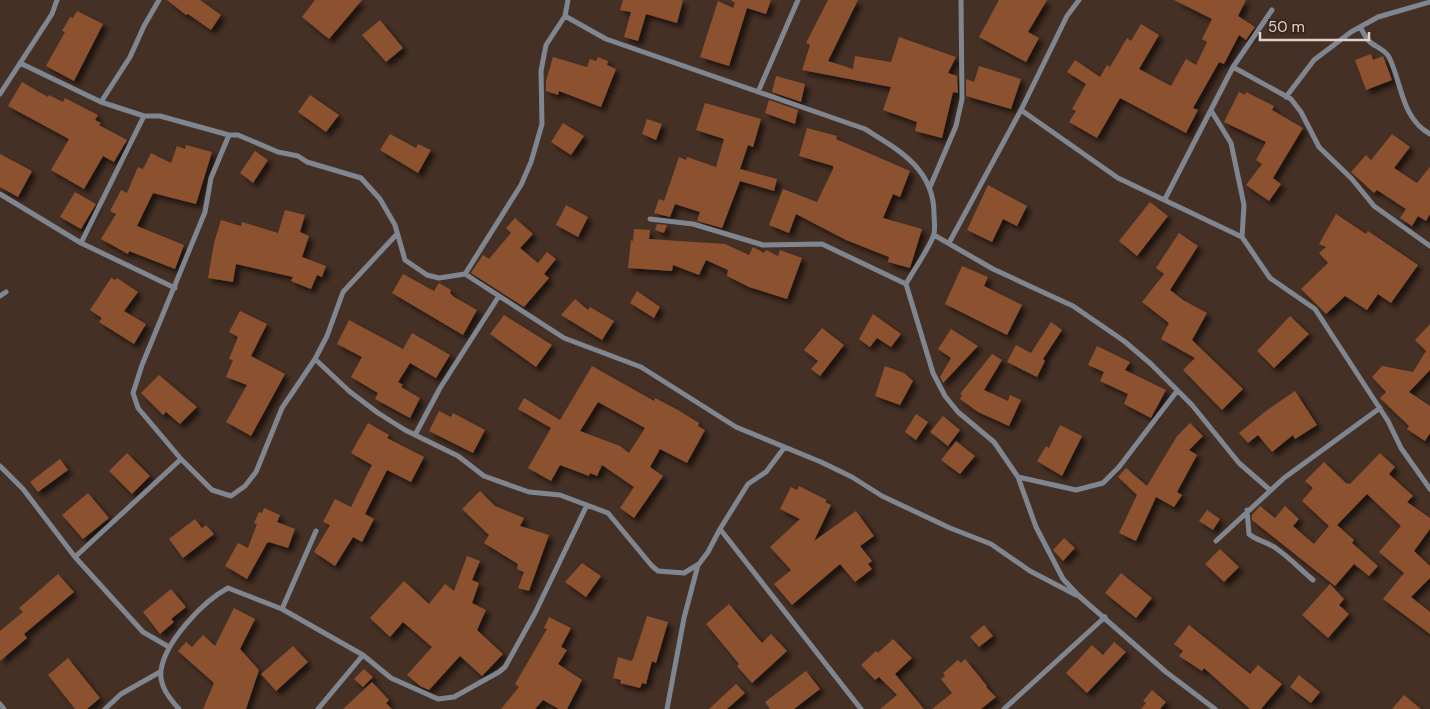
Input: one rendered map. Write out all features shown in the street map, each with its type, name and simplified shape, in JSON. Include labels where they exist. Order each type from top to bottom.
[{"type":"street","points":[[0,94],[52,14],[58,0]]},
{"type":"street","points":[[101,102],[130,57],[144,26],[159,0]]},
{"type":"street","points":[[465,274],[521,185],[531,162],[542,124],[541,71],[546,45],[565,16],[568,0]]},
{"type":"street","points":[[758,92],[798,0]]},
{"type":"street","points":[[930,187],[956,126],[962,99],[961,0]]},
{"type":"street","points":[[950,243],[1021,110],[1067,16],[1078,0]]},
{"type":"street","points":[[1286,97],[1314,60],[1360,27],[1378,16],[1430,2]]},
{"type":"street","points":[[1165,199],[1212,112],[1233,67],[1272,10]]},
{"type":"street","points":[[565,16],[606,39],[865,129],[903,152],[919,167],[930,187],[934,204],[934,235],[906,284],[933,373],[945,396],[958,412],[994,442],[1018,477],[1036,527],[1064,579],[1079,596]]},
{"type":"street","points":[[1360,27],[1369,41],[1379,46],[1389,56],[1401,97],[1418,125],[1430,134]]},
{"type":"street","points":[[20,63],[101,102],[144,116],[160,116],[229,135],[238,135],[278,152],[298,156],[307,162],[362,178],[380,199],[395,226],[405,260],[417,270],[439,278],[465,274],[564,338],[641,367],[736,427],[836,469],[882,496],[950,528],[991,544],[1030,571],[1079,596],[1105,616],[1166,672],[1215,709]]},
{"type":"street","points":[[1233,67],[1286,97],[1301,112],[1319,147],[1352,179],[1374,206],[1430,246]]},
{"type":"street","points":[[1021,110],[1118,178],[1165,199],[1242,238],[1270,278],[1315,309],[1380,408],[1401,448],[1430,489]]},
{"type":"street","points":[[1212,112],[1231,143],[1244,206],[1242,238]]},
{"type":"street","points":[[81,243],[144,116]]},
{"type":"street","points":[[229,135],[211,178],[204,212],[175,288],[142,365],[133,392],[138,408],[181,459],[212,490],[231,496],[245,486],[256,472],[282,408],[315,359],[327,336],[343,292],[396,234]]},
{"type":"street","points":[[0,194],[81,243],[175,288]]},
{"type":"street","points":[[650,219],[693,224],[763,245],[822,244],[906,284]]},
{"type":"street","points":[[934,235],[993,269],[1085,313],[1138,353],[1178,391],[1239,463],[1270,490]]},
{"type":"street","points":[[0,296],[6,292]]},
{"type":"street","points":[[415,435],[440,388],[499,296]]},
{"type":"street","points":[[315,359],[349,391],[378,413],[415,435],[458,456],[484,476],[529,492],[560,495],[608,514],[658,570],[684,573],[698,564],[708,552],[748,484],[766,472],[784,448]]},
{"type":"street","points":[[1018,477],[1076,490],[1103,484],[1119,467],[1178,391]]},
{"type":"street","points":[[1216,541],[1237,519],[1270,490],[1380,408]]},
{"type":"street","points":[[75,558],[181,459]]},
{"type":"street","points":[[0,466],[23,489],[75,558],[143,632],[169,647]]},
{"type":"street","points":[[179,709],[162,686],[160,672],[169,647],[182,627],[228,588],[282,609],[363,655],[391,678],[438,699],[454,697],[500,672],[505,666],[535,613],[587,505]]},
{"type":"street","points":[[1247,510],[1249,534],[1255,539],[1264,541],[1277,549],[1313,580]]},
{"type":"street","points":[[1237,519],[1248,526]]},
{"type":"street","points":[[720,529],[861,709]]},
{"type":"street","points":[[282,609],[316,531]]},
{"type":"street","points":[[667,709],[684,618],[698,564]]},
{"type":"street","points":[[1004,709],[1105,616]]},
{"type":"street","points":[[321,708],[363,655]]},
{"type":"street","points":[[104,709],[121,694],[160,672]]},
{"type":"street","points":[[0,704],[4,709]]},
{"type":"building","points":[[167,0],[200,0],[221,15],[211,30],[188,14],[186,15]]},
{"type":"building","points":[[315,0],[362,0],[329,39],[302,17]]},
{"type":"building","points":[[623,0],[683,0],[677,23],[646,14],[638,41],[624,37],[631,12],[620,10]]},
{"type":"building","points":[[731,0],[771,0],[766,14],[747,8],[729,66],[700,57],[718,1],[733,8],[735,3]]},
{"type":"building","points":[[828,0],[858,0],[828,61],[853,69],[855,56],[891,62],[899,37],[956,57],[948,73],[957,76],[958,93],[953,92],[942,138],[915,131],[917,122],[883,110],[891,87],[802,70],[810,45],[806,43]]},
{"type":"building","points":[[999,0],[1047,0],[1028,32],[1039,38],[1026,62],[979,37]]},
{"type":"building","points":[[1174,0],[1246,0],[1238,16],[1255,27],[1246,40],[1239,35],[1224,64],[1219,62],[1193,108],[1198,110],[1186,133],[1120,98],[1097,138],[1069,122],[1076,111],[1072,109],[1086,84],[1067,72],[1075,60],[1100,77],[1107,65],[1110,67],[1127,38],[1131,41],[1141,24],[1159,35],[1139,69],[1171,86],[1186,59],[1196,65],[1207,42],[1202,39],[1212,19]]},
{"type":"building","points":[[77,11],[103,24],[74,81],[46,66],[65,32],[62,31],[70,17],[73,18]]},
{"type":"building","points":[[380,20],[403,48],[386,62],[362,35]]},
{"type":"building","points":[[1371,54],[1373,60],[1383,56],[1392,80],[1366,90],[1355,60]]},
{"type":"building","points":[[553,57],[587,67],[590,59],[596,61],[598,57],[608,61],[607,65],[616,69],[601,107],[559,91],[558,95],[546,91],[546,81]]},
{"type":"building","points":[[979,66],[1021,79],[1011,109],[966,96],[966,79],[974,82]]},
{"type":"building","points":[[776,76],[805,84],[801,102],[772,92]]},
{"type":"building","points":[[22,82],[48,97],[49,95],[63,102],[65,98],[98,115],[95,120],[101,123],[99,125],[127,140],[114,162],[103,156],[84,189],[51,170],[69,139],[8,106]]},
{"type":"building","points":[[1239,92],[1245,95],[1246,92],[1274,106],[1272,110],[1303,128],[1273,178],[1281,184],[1269,201],[1246,185],[1262,164],[1256,160],[1266,142],[1224,122]]},
{"type":"building","points":[[310,95],[339,115],[326,132],[298,112]]},
{"type":"building","points":[[769,100],[798,110],[795,124],[765,113]]},
{"type":"building","points":[[705,103],[761,119],[753,147],[748,145],[740,169],[777,179],[774,191],[740,181],[722,228],[697,221],[700,212],[675,204],[670,217],[654,213],[659,199],[664,201],[679,157],[686,160],[687,157],[716,167],[724,139],[696,130]]},
{"type":"building","points":[[647,119],[662,124],[656,140],[642,134]]},
{"type":"building","points":[[563,123],[584,136],[571,155],[551,142]]},
{"type":"building","points":[[807,128],[837,136],[836,139],[910,171],[900,197],[893,194],[883,218],[922,229],[910,268],[888,262],[889,257],[846,240],[796,214],[789,233],[769,225],[783,189],[817,202],[833,169],[833,166],[799,156]]},
{"type":"building","points":[[390,134],[416,148],[418,144],[431,150],[418,173],[380,150]]},
{"type":"building","points":[[1392,134],[1410,147],[1394,168],[1417,183],[1430,167],[1430,214],[1426,221],[1418,216],[1412,226],[1400,218],[1406,209],[1377,190],[1374,193],[1351,172],[1366,155],[1371,160]]},
{"type":"building","points":[[186,145],[212,152],[196,204],[153,193],[137,226],[184,245],[175,269],[129,251],[128,254],[101,239],[116,214],[110,211],[121,190],[127,193],[138,167],[143,169],[151,153],[171,163],[177,146],[185,149]]},
{"type":"building","points":[[255,151],[268,160],[253,183],[240,173]]},
{"type":"building","points":[[0,154],[32,171],[18,197],[0,187]]},
{"type":"building","points":[[988,185],[1027,206],[1017,226],[1003,219],[992,242],[967,230]]},
{"type":"building","points":[[75,192],[96,204],[81,229],[60,217]]},
{"type":"building","points":[[1150,202],[1168,216],[1137,256],[1119,241]]},
{"type":"building","points":[[566,205],[588,217],[578,237],[556,225]]},
{"type":"building","points":[[285,210],[305,215],[300,232],[309,236],[302,257],[326,266],[322,277],[317,275],[311,289],[291,281],[293,277],[236,264],[233,282],[208,278],[214,243],[221,220],[241,226],[242,222],[278,233]]},
{"type":"building","points":[[1336,214],[1366,234],[1368,231],[1418,265],[1391,303],[1378,294],[1367,310],[1345,296],[1326,314],[1301,289],[1328,263],[1319,253],[1326,247],[1319,244]]},
{"type":"building","points":[[515,218],[533,234],[520,248],[538,263],[547,252],[556,259],[544,274],[549,278],[524,307],[471,273],[483,255],[489,259],[511,233],[506,228]]},
{"type":"building","points":[[657,224],[667,225],[664,233],[655,230]]},
{"type":"building","points":[[634,229],[650,230],[649,239],[725,244],[749,255],[753,247],[764,253],[766,250],[778,256],[780,250],[802,258],[787,299],[749,287],[727,276],[728,270],[706,260],[699,275],[673,265],[672,271],[628,268]]},
{"type":"building","points":[[1179,233],[1198,246],[1170,290],[1183,300],[1207,313],[1192,340],[1243,389],[1222,410],[1183,370],[1195,358],[1161,339],[1169,323],[1142,302],[1164,274],[1156,268]]},
{"type":"building","points":[[962,266],[988,277],[984,286],[1022,305],[1007,335],[945,304]]},
{"type":"building","points":[[403,274],[434,291],[439,283],[451,290],[450,293],[454,297],[477,310],[463,335],[392,293]]},
{"type":"building","points":[[111,278],[115,280],[117,278],[138,292],[124,311],[146,324],[134,344],[99,322],[102,318],[90,310]]},
{"type":"building","points":[[637,291],[660,307],[654,318],[630,303]]},
{"type":"building","points":[[575,299],[588,310],[590,307],[614,321],[602,340],[561,315]]},
{"type":"building","points":[[240,311],[267,324],[251,356],[285,374],[251,436],[226,422],[247,385],[226,377],[233,360],[229,359],[238,337],[229,332]]},
{"type":"building","points":[[873,314],[901,334],[891,347],[877,338],[870,347],[859,339]]},
{"type":"building","points":[[504,315],[552,345],[536,367],[490,334]]},
{"type":"building","points":[[1290,316],[1309,334],[1274,368],[1257,351]]},
{"type":"building","points":[[349,320],[403,349],[412,333],[450,355],[436,378],[410,363],[398,382],[403,385],[401,387],[420,398],[410,418],[375,399],[378,393],[351,377],[362,357],[337,344]]},
{"type":"building","points":[[1051,322],[1062,330],[1043,359],[1045,361],[1037,377],[1007,362],[1016,345],[1031,353]]},
{"type":"building","points":[[1430,324],[1430,370],[1409,392],[1430,406],[1430,433],[1425,441],[1407,429],[1409,426],[1380,398],[1386,392],[1372,377],[1382,366],[1413,372],[1426,351],[1415,340]]},
{"type":"building","points":[[822,328],[844,345],[820,376],[811,369],[818,361],[804,350]]},
{"type":"building","points":[[951,329],[978,346],[943,383],[940,377],[951,358],[938,349]]},
{"type":"building","points":[[1097,346],[1130,362],[1125,370],[1166,390],[1151,418],[1124,404],[1128,394],[1100,381],[1104,372],[1088,365]]},
{"type":"building","points":[[992,354],[1002,360],[984,390],[1008,401],[1010,395],[1021,400],[1009,426],[978,412],[960,399],[962,395],[960,394]]},
{"type":"building","points":[[592,366],[654,401],[655,398],[678,410],[699,423],[698,426],[705,430],[687,463],[660,449],[650,467],[663,476],[634,518],[620,508],[634,487],[602,465],[597,476],[590,473],[589,476],[560,465],[551,481],[528,468],[551,428],[518,409],[524,398],[560,420]],"holes":[[[598,402],[645,428],[629,453],[620,446],[580,431]]]},
{"type":"building","points":[[885,366],[904,373],[913,381],[900,405],[875,396]]},
{"type":"building","points":[[159,375],[197,407],[180,424],[166,412],[163,415],[141,393]]},
{"type":"building","points":[[1295,391],[1317,425],[1295,439],[1293,435],[1272,452],[1258,435],[1248,443],[1239,433]]},
{"type":"building","points":[[439,411],[451,417],[453,413],[485,430],[473,453],[429,431]]},
{"type":"building","points":[[916,414],[928,422],[916,440],[905,432]]},
{"type":"building","points":[[943,416],[960,430],[948,446],[930,432]]},
{"type":"building","points":[[368,423],[389,435],[387,438],[424,457],[411,482],[387,470],[365,514],[374,519],[362,542],[353,537],[335,566],[314,552],[330,525],[323,522],[335,499],[351,507],[372,465],[351,453]]},
{"type":"building","points":[[1190,423],[1203,436],[1189,450],[1197,455],[1177,492],[1182,495],[1174,507],[1156,497],[1136,541],[1119,533],[1137,495],[1118,477],[1126,468],[1147,486],[1177,436]]},
{"type":"building","points":[[1060,425],[1082,436],[1062,476],[1037,461],[1046,446],[1049,448]]},
{"type":"building","points":[[956,441],[975,456],[960,474],[941,460]]},
{"type":"building","points":[[127,453],[150,476],[132,494],[109,471]]},
{"type":"building","points":[[1380,453],[1395,467],[1389,474],[1413,496],[1407,502],[1430,518],[1430,529],[1414,551],[1430,566],[1430,578],[1411,597],[1430,612],[1430,634],[1383,599],[1404,573],[1379,552],[1401,526],[1367,494],[1337,525],[1354,540],[1352,543],[1378,566],[1369,576],[1354,564],[1335,586],[1252,520],[1252,515],[1260,506],[1275,518],[1285,506],[1299,519],[1293,526],[1314,544],[1329,526],[1302,501],[1313,488],[1305,481],[1324,462],[1346,483],[1350,484]]},
{"type":"building","points":[[60,459],[68,470],[38,492],[30,482]]},
{"type":"building","points":[[799,486],[827,500],[825,502],[831,505],[814,541],[856,511],[874,536],[860,546],[872,561],[868,564],[872,569],[855,582],[840,564],[792,605],[774,584],[791,570],[770,547],[800,519],[780,509],[791,487],[797,490]]},
{"type":"building","points":[[480,491],[495,506],[524,518],[520,526],[549,535],[529,591],[518,588],[524,572],[517,569],[518,564],[484,543],[489,535],[462,509]]},
{"type":"building","points":[[88,493],[109,518],[83,539],[62,515]]},
{"type":"building","points":[[264,508],[280,515],[277,522],[295,529],[288,548],[267,543],[247,579],[225,566],[238,543],[248,548],[257,524],[254,523],[259,512],[262,513]]},
{"type":"building","points":[[1207,510],[1220,519],[1213,530],[1199,521]]},
{"type":"building","points":[[195,519],[202,528],[206,525],[214,534],[183,558],[169,539]]},
{"type":"building","points":[[1064,538],[1075,548],[1063,561],[1053,550]]},
{"type":"building","points":[[1220,549],[1239,567],[1224,582],[1205,564]]},
{"type":"building","points":[[467,556],[480,561],[472,580],[479,583],[472,603],[486,610],[477,630],[503,654],[482,676],[460,656],[429,690],[420,686],[407,675],[432,647],[403,622],[390,637],[370,618],[404,581],[429,604],[445,584],[454,591]]},
{"type":"building","points":[[582,563],[601,576],[586,597],[565,582]]},
{"type":"building","points":[[1121,573],[1152,598],[1136,618],[1105,593]]},
{"type":"building","points":[[58,574],[74,592],[24,634],[27,638],[0,661],[0,631],[23,612],[19,608]]},
{"type":"building","points":[[1330,584],[1344,599],[1339,605],[1349,614],[1328,638],[1302,615]]},
{"type":"building","points":[[171,589],[186,607],[171,619],[174,622],[160,634],[143,612]]},
{"type":"building","points":[[729,604],[762,643],[771,634],[787,651],[752,683],[706,624]]},
{"type":"building","points":[[234,608],[255,619],[240,649],[259,670],[246,709],[203,709],[214,683],[178,651],[186,642],[192,647],[203,635],[215,646]]},
{"type":"building","points":[[647,616],[668,622],[656,663],[652,661],[646,684],[642,683],[640,688],[620,683],[621,680],[613,678],[618,657],[631,661],[633,659]]},
{"type":"building","points":[[549,617],[571,628],[561,647],[567,650],[558,664],[582,680],[567,709],[559,709],[543,700],[535,709],[501,709],[519,687],[515,684],[547,629],[544,628]]},
{"type":"building","points":[[984,625],[993,636],[979,647],[970,637]]},
{"type":"building","points":[[1189,625],[1250,674],[1258,665],[1282,684],[1261,709],[1250,709],[1204,668],[1202,671],[1179,656],[1183,651],[1174,644]]},
{"type":"building","points":[[893,639],[912,658],[895,674],[924,709],[880,709],[897,695],[879,677],[875,680],[861,665]]},
{"type":"building","points":[[1114,642],[1126,652],[1087,693],[1066,673],[1092,645],[1103,655]]},
{"type":"building","points":[[293,646],[308,662],[276,691],[261,674]]},
{"type":"building","points":[[68,658],[100,698],[87,709],[75,709],[48,675]]},
{"type":"building","points":[[965,659],[996,697],[981,709],[932,709],[952,693],[941,679],[945,676],[943,673],[958,660],[961,663]]},
{"type":"building","points":[[364,669],[373,677],[363,687],[354,679]]},
{"type":"building","points":[[806,671],[820,689],[794,709],[770,709],[765,702]]},
{"type":"building","points":[[1299,675],[1320,692],[1311,703],[1290,687]]},
{"type":"building","points":[[372,682],[389,700],[386,703],[392,709],[343,709]]},
{"type":"building","points":[[736,684],[745,693],[727,709],[709,709]]},
{"type":"building","points":[[1152,690],[1166,702],[1160,709],[1141,709],[1146,703],[1143,701]]},
{"type":"building","points":[[1404,695],[1421,709],[1392,709]]}]
